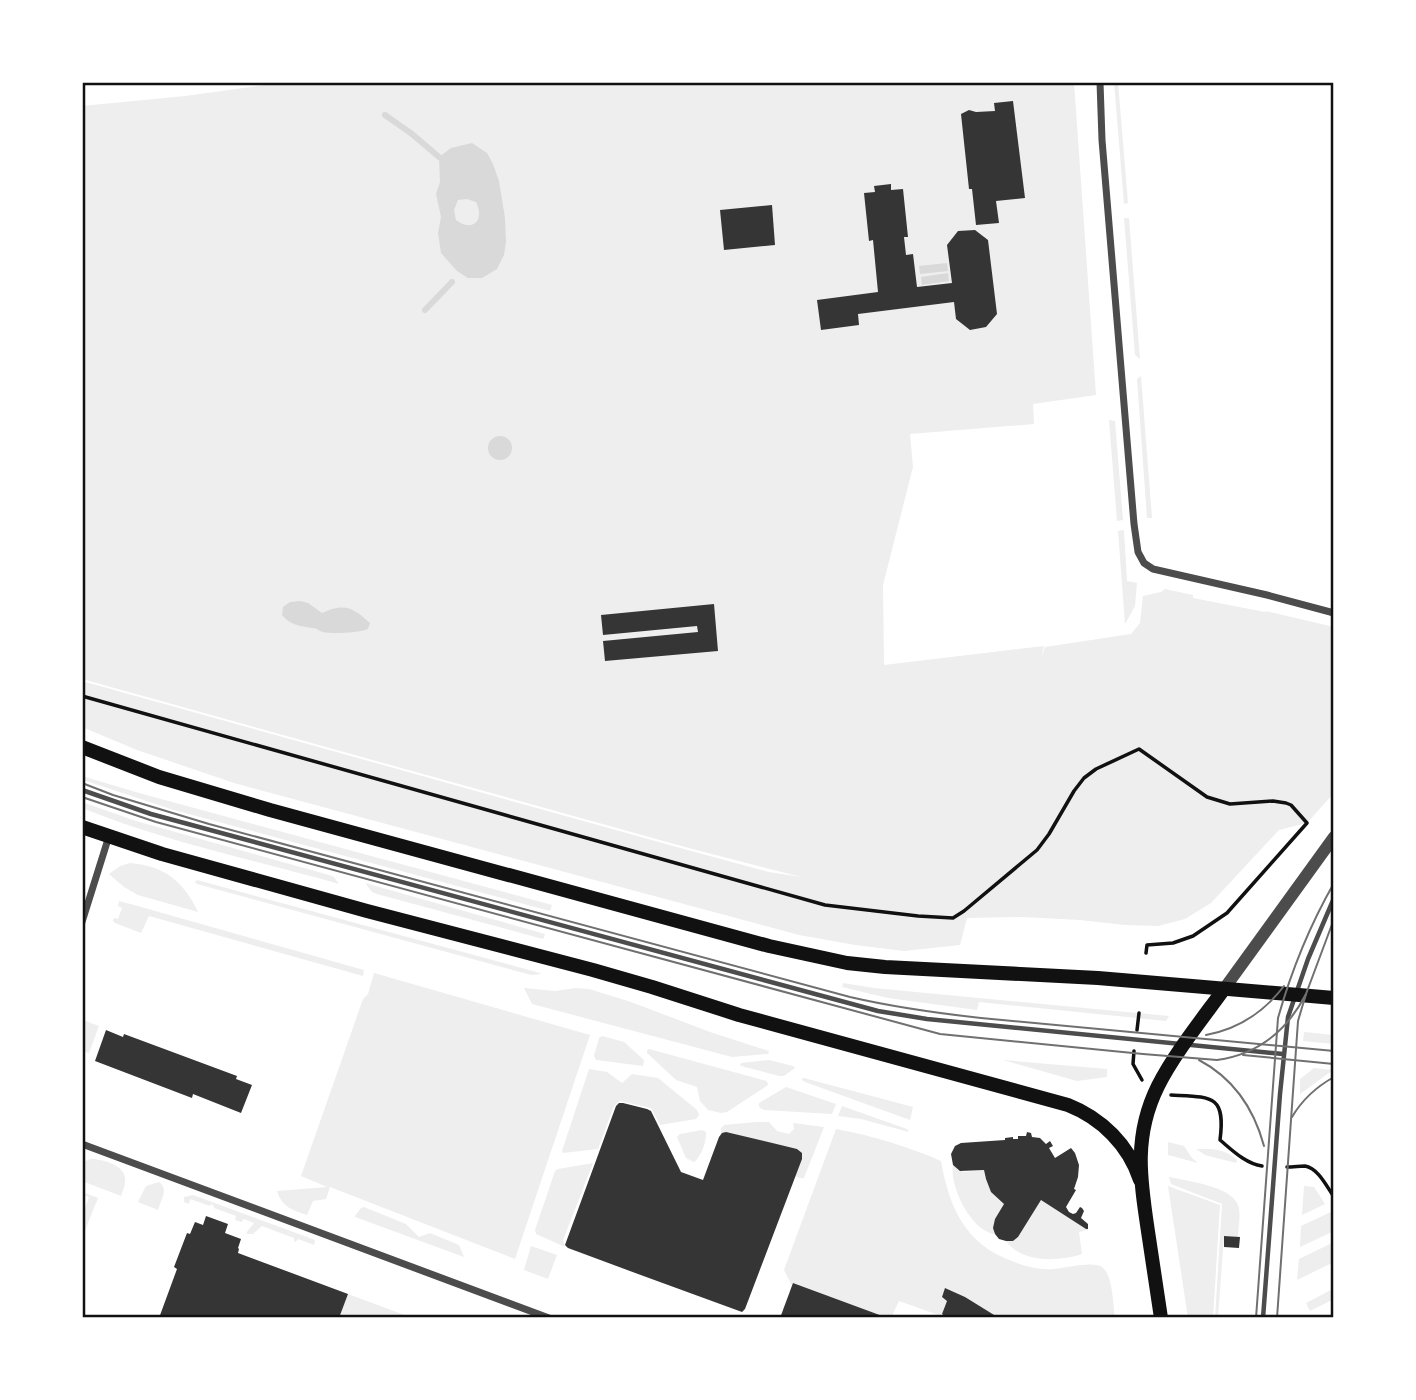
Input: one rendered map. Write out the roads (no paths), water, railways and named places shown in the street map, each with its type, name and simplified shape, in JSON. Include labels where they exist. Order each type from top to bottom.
[{"type":"main road","points":[[82,747],[159,777],[270,810],[811,956],[885,967],[1098,978],[1334,998]]},
{"type":"main road","points":[[82,827],[162,854],[593,970],[739,1015],[1049,1099],[1085,1113],[1099,1122],[1116,1138],[1133,1162],[1140,1180]]},
{"type":"main road","points":[[1161,1318],[1140,1180],[1141,1147],[1148,1110],[1158,1085],[1224,989]]},
{"type":"street","points":[[1100,82],[1102,140],[1138,552],[1144,564],[1153,569],[1334,613]]},
{"type":"street","points":[[82,922],[108,836]]},
{"type":"street","points":[[1224,989],[1334,837]]},
{"type":"street","points":[[82,1144],[550,1318]]},
{"type":"lane","points":[[82,790],[150,814],[878,1011],[927,1019],[1283,1055]]},
{"type":"lane","points":[[1264,1318],[1283,1055],[1289,1010],[1334,898]]},
{"type":"waterway","points":[[385,115],[439,157]]},
{"type":"waterway","points":[[425,310],[452,282]]},
{"type":"tram line","points":[[82,783],[209,824],[866,1001],[981,1018],[1334,1051]]},
{"type":"tram line","points":[[82,797],[156,822],[940,1034],[1217,1060],[1246,1052],[1270,1039],[1290,1019],[1306,994]]},
{"type":"tram line","points":[[1256,1318],[1278,1018],[1302,949],[1334,883]]},
{"type":"tram line","points":[[1277,1318],[1298,1021],[1334,919]]},
{"type":"tram line","points":[[1206,1035],[1250,1018],[1268,1004],[1284,986]]},
{"type":"tram line","points":[[1243,1055],[1334,1064]]},
{"type":"tram line","points":[[1199,1060],[1222,1076],[1241,1096],[1260,1132],[1264,1146]]},
{"type":"tram line","points":[[1292,1117],[1310,1094],[1334,1077]]}]
